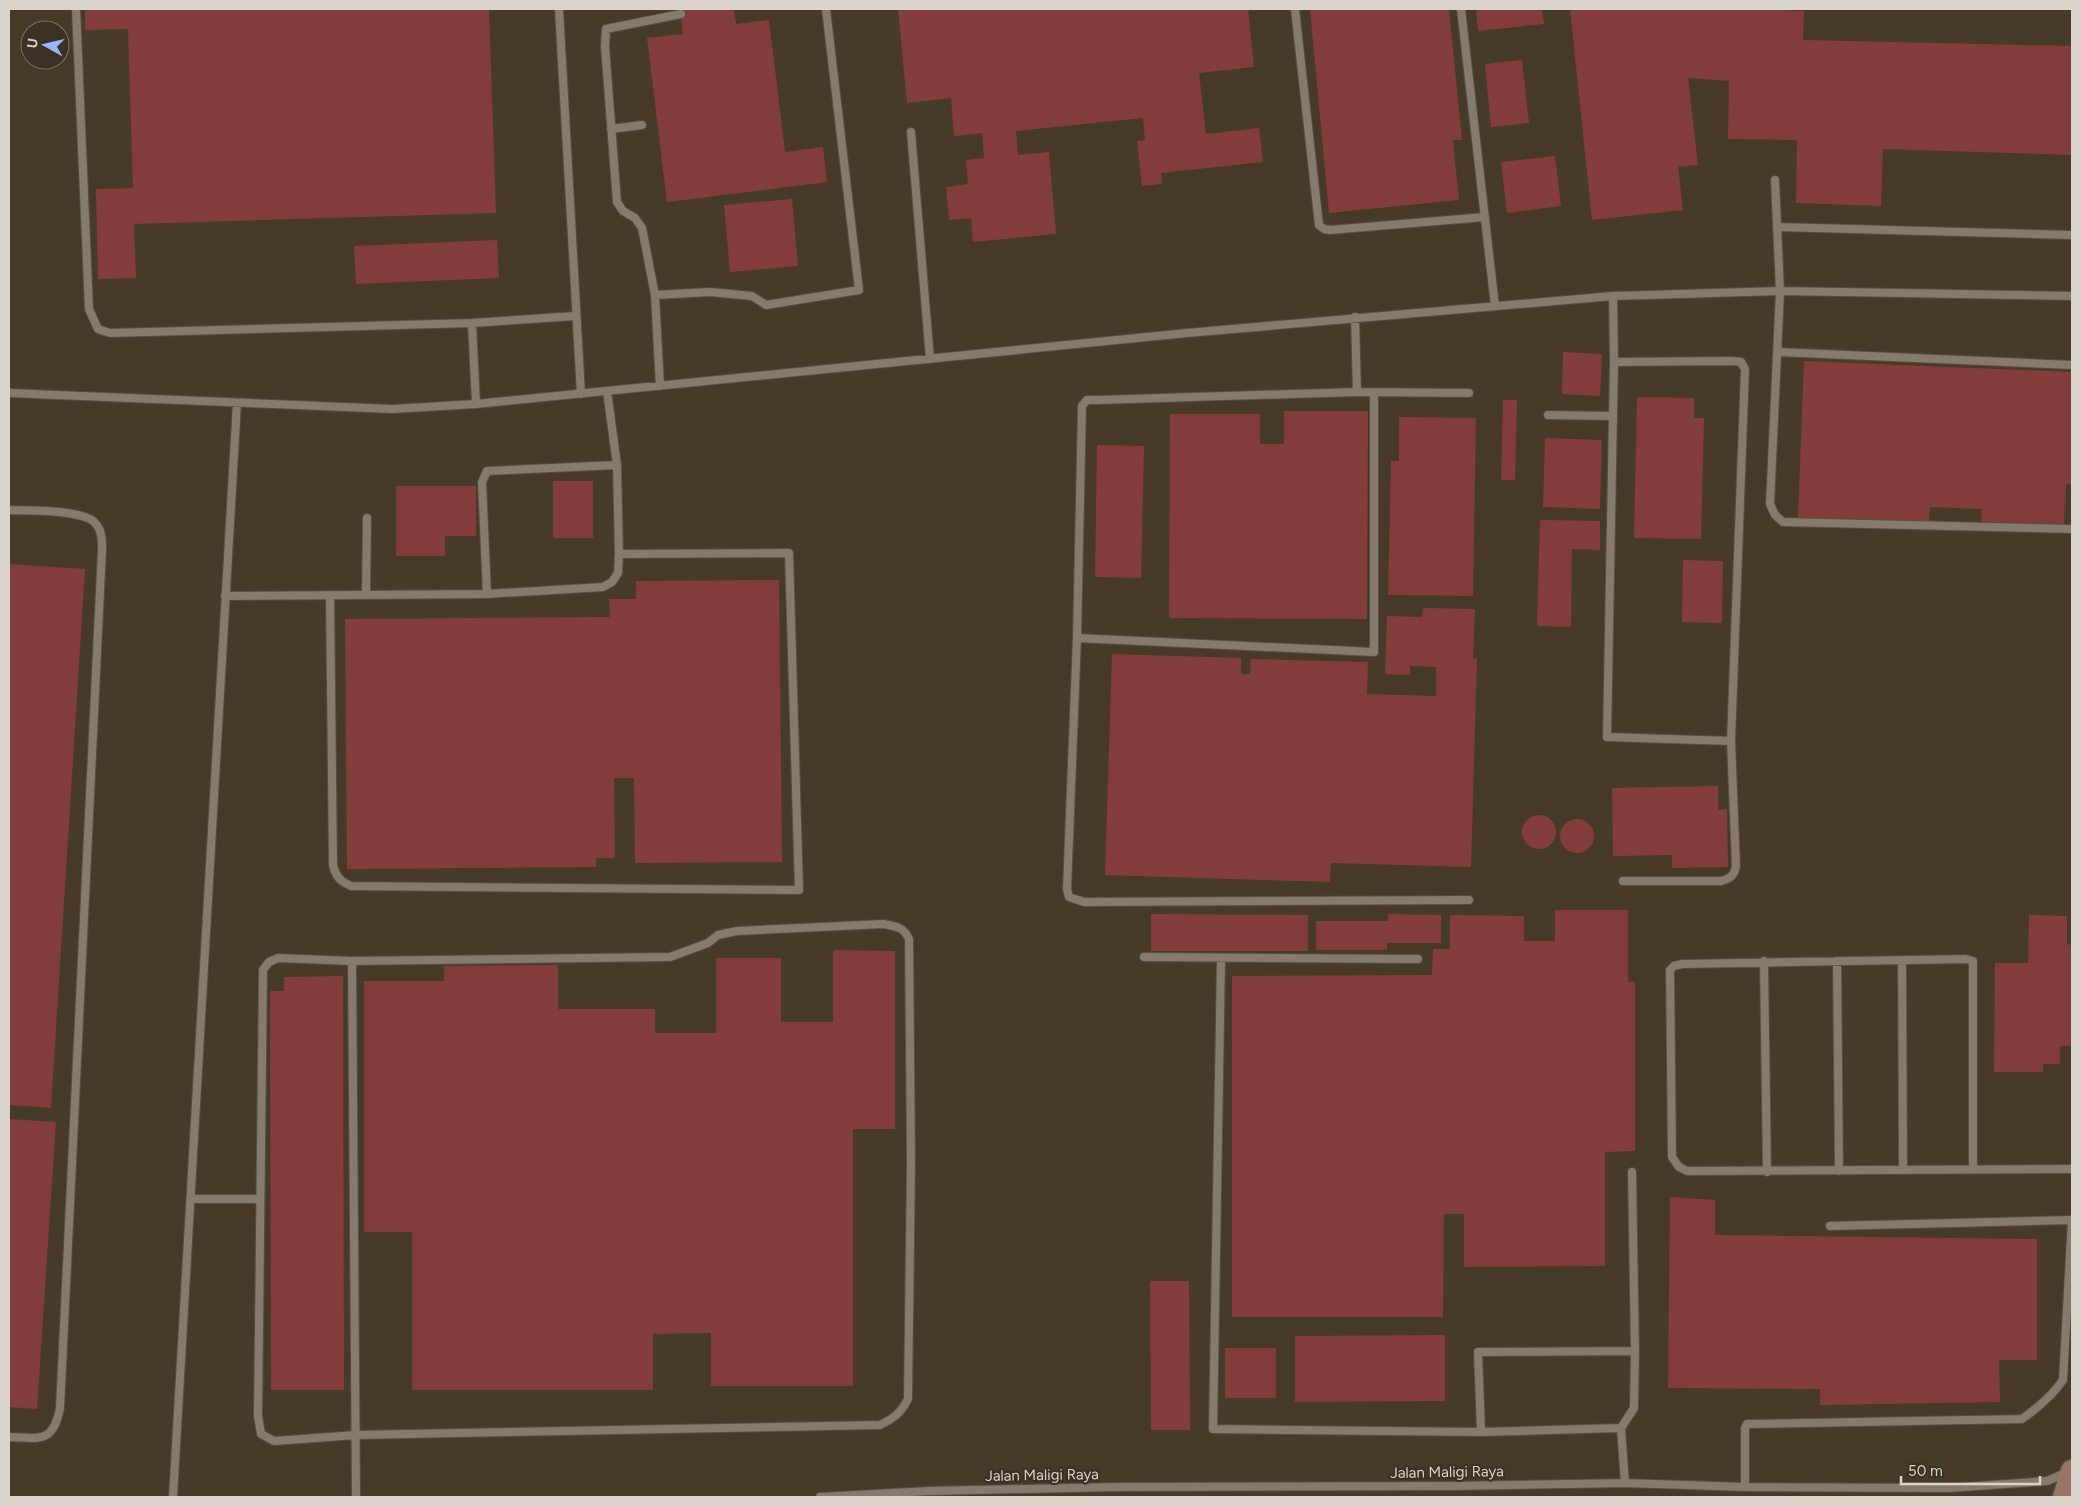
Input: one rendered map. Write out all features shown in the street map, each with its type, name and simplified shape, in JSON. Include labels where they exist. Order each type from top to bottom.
[{"type":"street","points":[[2064,1497],[2072,1470]]},
{"type":"lane","points":[[76,9],[88,309],[98,329],[110,333],[472,323],[575,316]]},
{"type":"lane","points":[[558,9],[581,394]]},
{"type":"lane","points":[[655,295],[710,292],[752,296],[766,305],[859,290],[826,9]]},
{"type":"lane","points":[[1295,9],[1319,225],[1324,229],[1330,230],[1485,217]]},
{"type":"lane","points":[[1461,9],[1494,306]]},
{"type":"lane","points":[[660,386],[655,295],[642,228],[635,218],[623,211],[617,202],[605,46],[606,29],[681,14]]},
{"type":"lane","points":[[611,129],[642,125]]},
{"type":"lane","points":[[911,132],[930,360]]},
{"type":"lane","points":[[1775,180],[1780,291],[1770,504],[1775,515],[1783,522],[2072,529]]},
{"type":"lane","points":[[1778,227],[2072,234]]},
{"type":"lane","points":[[9,393],[392,408],[476,404],[1356,317],[1613,296],[1780,291],[2072,296]]},
{"type":"lane","points":[[1613,296],[1614,362],[1607,738],[1731,741]]},
{"type":"lane","points":[[1356,317],[1357,392]]},
{"type":"lane","points":[[472,323],[476,404]]},
{"type":"lane","points":[[1778,352],[2072,365]]},
{"type":"lane","points":[[1614,362],[1732,361],[1740,362],[1745,369],[1731,741],[1736,866],[1734,874],[1730,878],[1721,881],[1623,881]]},
{"type":"lane","points":[[225,596],[488,594],[603,587],[612,582],[618,573],[619,554],[617,464],[607,391]]},
{"type":"lane","points":[[1469,393],[1357,392],[1087,400],[1082,406],[1080,416],[1076,638],[1067,889],[1069,897],[1084,902],[1469,900]]},
{"type":"lane","points":[[1076,638],[1374,652],[1374,392]]},
{"type":"lane","points":[[173,1497],[237,403]]},
{"type":"lane","points":[[1548,415],[1612,416]]},
{"type":"lane","points":[[488,594],[482,482],[487,471],[617,464]]},
{"type":"lane","points":[[9,510],[78,514],[95,522],[101,533],[102,550],[60,1408],[56,1426],[49,1435],[37,1438],[9,1437]]},
{"type":"lane","points":[[366,518],[366,594]]},
{"type":"lane","points":[[330,595],[333,865],[336,876],[342,882],[351,886],[799,890],[789,553],[619,554]]},
{"type":"lane","points":[[882,924],[897,926],[906,933],[909,940],[911,1163],[908,1400],[902,1410],[893,1419],[880,1425],[356,1435],[274,1441],[261,1434],[258,1416],[258,1199],[262,970],[269,962],[278,958],[352,961],[670,957],[708,943],[718,935],[737,931],[882,924]]},
{"type":"lane","points":[[1144,957],[1418,959]]},
{"type":"lane","points":[[1222,959],[1213,1429],[1481,1432],[1621,1428]]},
{"type":"lane","points":[[1973,1168],[1973,961],[1966,959],[1764,961],[1682,964],[1674,966],[1670,970],[1672,1157],[1679,1167],[1687,1171],[1767,1172],[1973,1168],[2072,1169]]},
{"type":"lane","points":[[352,961],[356,1497]]},
{"type":"lane","points":[[1764,961],[1767,1172]]},
{"type":"lane","points":[[1837,961],[1839,1171]]},
{"type":"lane","points":[[1902,961],[1903,1170]]},
{"type":"lane","points":[[1625,1483],[1621,1428],[1634,1408],[1632,1172]]},
{"type":"lane","points":[[190,1199],[258,1199]]},
{"type":"lane","points":[[1745,1487],[1745,1428],[1747,1424],[2022,1418],[2048,1399],[2064,1380],[2072,1220],[1830,1226]]},
{"type":"lane","points":[[1481,1432],[1478,1352],[1635,1352]]},
{"type":"lane","name":"Jalan Maligi Raya","points":[[820,1497],[1625,1483],[1745,1487],[1998,1486],[2047,1481],[2072,1470]]},
{"type":"shaded area","points":[[9,9],[2072,9],[2072,1497],[9,1497]]},
{"type":"building","points":[[85,9],[489,9],[496,213],[134,224],[136,278],[98,279],[96,189],[133,188],[128,29],[85,30]]},
{"type":"building","points":[[680,9],[734,9],[736,24],[769,20],[785,152],[823,147],[827,182],[667,202],[647,38],[683,34]]},
{"type":"building","points":[[898,9],[1248,9],[1254,67],[1199,73],[1206,134],[1259,128],[1263,162],[1161,173],[1162,184],[1142,186],[1137,141],[1145,140],[1143,118],[1016,131],[1018,155],[1049,152],[1056,234],[973,242],[971,218],[949,220],[946,187],[968,184],[966,160],[984,158],[982,133],[954,136],[951,98],[907,103]]},
{"type":"building","points":[[1310,9],[1449,9],[1462,140],[1453,140],[1459,200],[1329,213]]},
{"type":"building","points":[[1476,9],[1542,9],[1544,24],[1478,31]]},
{"type":"building","points":[[1570,9],[1756,9],[1804,11],[1803,40],[2072,46],[2072,155],[1883,149],[1881,206],[1796,203],[1797,140],[1728,139],[1729,81],[1688,78],[1698,165],[1678,167],[1683,210],[1592,220]]},
{"type":"building","points":[[1522,60],[1529,123],[1491,127],[1485,64]]},
{"type":"building","points":[[1555,156],[1561,206],[1507,213],[1501,162]]},
{"type":"building","points":[[792,199],[798,266],[730,272],[724,205]]},
{"type":"building","points":[[497,240],[499,278],[356,284],[354,246]]},
{"type":"building","points":[[1563,352],[1602,354],[1600,396],[1562,394]]},
{"type":"building","points":[[1804,361],[2072,372],[2072,485],[2066,484],[2064,525],[1981,522],[1982,509],[1930,507],[1929,523],[1798,518]]},
{"type":"building","points":[[1637,397],[1694,398],[1694,418],[1704,418],[1701,539],[1634,538]]},
{"type":"building","points":[[1503,400],[1517,400],[1515,480],[1501,480]]},
{"type":"building","points":[[1284,411],[1368,411],[1367,619],[1169,618],[1170,414],[1260,414],[1260,444],[1284,444]]},
{"type":"building","points":[[1399,417],[1476,418],[1473,596],[1388,595],[1391,461],[1399,461]]},
{"type":"building","points":[[1545,438],[1602,440],[1600,509],[1543,507]]},
{"type":"building","points":[[1097,445],[1144,446],[1141,578],[1095,577]]},
{"type":"building","points":[[553,481],[593,481],[593,538],[553,538]]},
{"type":"building","points":[[396,486],[476,486],[476,536],[445,536],[445,556],[396,556]]},
{"type":"building","points":[[1540,520],[1600,521],[1600,550],[1572,549],[1571,627],[1537,626]]},
{"type":"building","points":[[1683,560],[1723,561],[1722,623],[1682,622]]},
{"type":"building","points":[[9,564],[85,569],[51,1108],[9,1105]]},
{"type":"building","points":[[779,580],[782,862],[635,863],[634,778],[614,778],[615,858],[596,858],[596,867],[347,869],[345,619],[610,617],[609,599],[636,599],[636,581]]},
{"type":"building","points":[[1423,608],[1475,609],[1473,658],[1477,659],[1471,867],[1331,863],[1330,882],[1105,875],[1112,654],[1241,658],[1241,674],[1250,674],[1251,659],[1368,662],[1367,694],[1436,696],[1436,667],[1410,666],[1410,675],[1385,674],[1387,616],[1422,617]]},
{"type":"building","points":[[1718,786],[1718,810],[1727,809],[1728,867],[1672,868],[1672,855],[1613,856],[1612,788]]},
{"type":"building","points":[[1539,815],[1546,816],[1551,820],[1555,825],[1555,839],[1551,844],[1546,848],[1539,849],[1532,848],[1527,844],[1523,839],[1522,832],[1523,825],[1527,820],[1532,816]]},
{"type":"building","points":[[1577,819],[1589,824],[1594,836],[1589,848],[1577,853],[1565,848],[1560,836],[1565,824]]},
{"type":"building","points":[[1555,910],[1628,910],[1628,982],[1635,982],[1635,1151],[1605,1152],[1605,1266],[1464,1267],[1464,1214],[1444,1214],[1443,1317],[1232,1317],[1232,976],[1432,975],[1433,949],[1450,949],[1450,915],[1524,916],[1524,941],[1555,941]]},
{"type":"building","points":[[1151,914],[1308,915],[1308,951],[1151,951]]},
{"type":"building","points":[[1388,914],[1441,915],[1441,943],[1387,943],[1387,950],[1316,950],[1316,921],[1388,921]]},
{"type":"building","points":[[2029,915],[2067,916],[2067,944],[2072,945],[2072,1046],[2060,1046],[2060,1064],[2043,1064],[2043,1072],[1994,1072],[1995,963],[2028,963]]},
{"type":"building","points":[[833,950],[895,951],[895,1129],[853,1129],[853,1386],[711,1386],[711,1333],[653,1334],[653,1390],[412,1390],[412,1232],[364,1232],[364,981],[444,981],[444,966],[558,965],[558,1009],[655,1009],[655,1033],[716,1033],[716,958],[781,958],[781,1022],[833,1022]]},
{"type":"building","points":[[343,976],[344,1390],[271,1390],[270,991],[284,991],[284,977]]},
{"type":"building","points":[[9,1119],[56,1122],[37,1409],[9,1407]]},
{"type":"building","points":[[1670,1197],[1715,1200],[1715,1235],[2037,1239],[2037,1360],[1999,1360],[2000,1402],[1820,1405],[1820,1389],[1668,1388]]},
{"type":"building","points":[[1150,1281],[1189,1281],[1190,1430],[1151,1430]]},
{"type":"building","points":[[1445,1335],[1445,1401],[1295,1402],[1295,1336]]},
{"type":"building","points":[[1225,1348],[1276,1348],[1276,1398],[1225,1398]]}]
